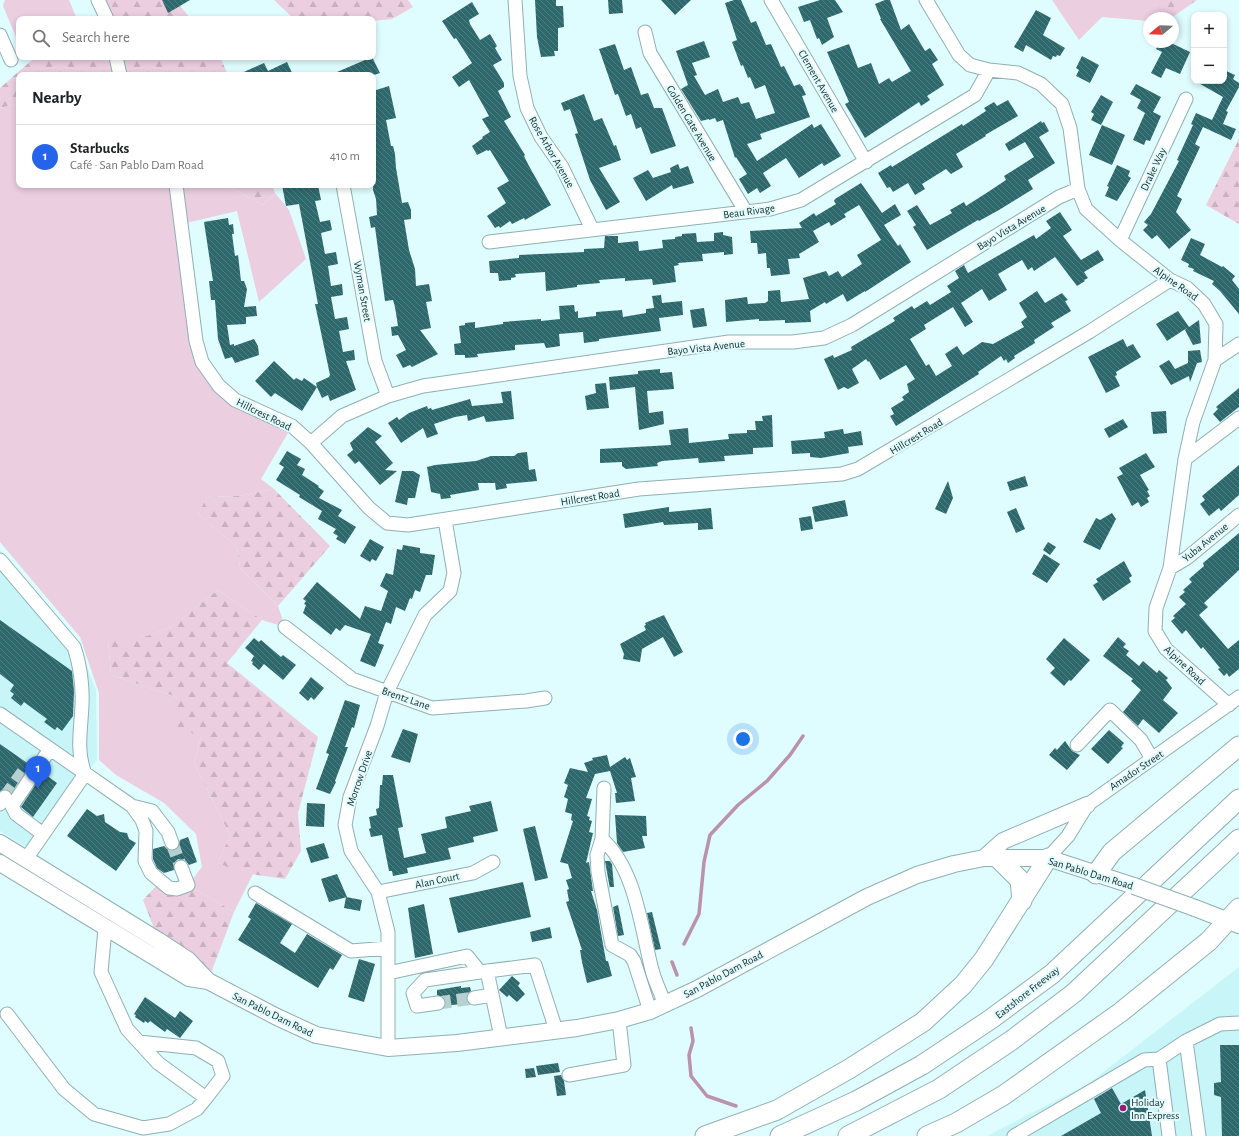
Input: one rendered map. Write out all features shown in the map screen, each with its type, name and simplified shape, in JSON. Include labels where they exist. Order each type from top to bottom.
[{"type":"highway","points":[[1096,874],[1112,852],[1239,746]]},
{"type":"highway","name":"Eastshore Freeway","points":[[780,1136],[856,1101],[922,1065],[991,1019],[1052,974],[1239,799]]},
{"type":"highway","points":[[848,1136],[939,1089],[1018,1035],[1074,993],[1239,839]]},
{"type":"highway","points":[[991,858],[1020,880],[1022,901]]},
{"type":"highway","points":[[705,1136],[777,1110],[849,1069],[923,1022],[963,985],[984,959],[1048,858]]},
{"type":"highway","points":[[927,1136],[956,1123],[997,1099],[1044,1068],[1121,1012],[1189,959],[1236,918]]},
{"type":"main road","points":[[991,858],[1003,840],[1087,805]]},
{"type":"main road","name":"San Pablo Dam Road","points":[[0,843],[188,960],[208,980],[277,1017],[316,1035],[388,1048],[556,1030],[619,1020],[650,1011],[665,1005],[867,896],[917,875],[954,864],[991,858],[1048,858],[1195,908],[1236,918]]},
{"type":"main road","name":"San Pablo Dam Road","points":[[0,864],[105,929],[189,978],[208,980]]},
{"type":"street","points":[[98,0],[106,16]]},
{"type":"street","name":"Rose Arbor Avenue","points":[[515,0],[520,76],[527,108],[541,137],[562,167],[592,229]]},
{"type":"street","name":"Clement Avenue","points":[[771,0],[866,162]]},
{"type":"street","name":"Alpine Road","points":[[926,0],[959,55],[970,65],[989,70],[1018,73],[1041,84],[1062,104],[1070,128],[1078,189],[1086,208],[1120,240],[1170,280],[1187,288],[1204,304],[1216,324],[1215,360],[1193,422],[1185,459],[1170,568],[1156,608],[1155,630],[1166,649],[1234,701]]},
{"type":"street","name":"Golden Gate Avenue","points":[[645,32],[650,54],[746,212]]},
{"type":"street","points":[[0,35],[11,60]]},
{"type":"street","points":[[117,60],[119,72]]},
{"type":"street","name":"Beau Rivage","points":[[489,242],[770,209],[800,200],[866,162],[975,95],[989,70]]},
{"type":"street","name":"Drake Way","points":[[1120,240],[1186,99]]},
{"type":"street","name":"Hillcrest Road","points":[[176,188],[196,341],[202,362],[219,386],[235,400],[292,426],[311,443],[369,508],[387,522],[408,525],[639,489],[842,474],[858,469],[1082,336],[1170,280]]},
{"type":"street","name":"Wyman Street","points":[[344,188],[375,361],[388,396]]},
{"type":"street","name":"Bayo Vista Avenue","points":[[311,443],[342,416],[388,396],[423,386],[729,342],[793,342],[824,338],[852,324],[1059,197],[1078,189]]},
{"type":"street","points":[[1215,360],[1239,344]]},
{"type":"street","points":[[1185,459],[1239,418]]},
{"type":"street","name":"Yuba Avenue","points":[[1170,568],[1187,558],[1239,514]]},
{"type":"street","name":"Morrow Drive","points":[[388,1048],[388,932],[378,892],[351,851],[345,825],[350,797],[377,726],[387,692],[425,615],[450,591],[454,573],[446,520]]},
{"type":"street","points":[[0,560],[71,641],[74,647],[77,656],[83,702],[80,760],[85,774]]},
{"type":"street","name":"Brentz Lane","points":[[285,627],[352,679],[432,708],[526,701],[545,698]]},
{"type":"street","name":"Amador Street","points":[[1048,858],[1068,836],[1087,805],[1234,701]]},
{"type":"street","points":[[1077,746],[1110,710],[1141,740],[1152,759]]},
{"type":"street","points":[[0,714],[132,806],[152,812],[168,832],[172,843]]},
{"type":"street","points":[[23,772],[46,746]]},
{"type":"street","points":[[43,834],[16,814],[12,806],[46,746]]},
{"type":"street","points":[[26,859],[85,774]]},
{"type":"street","points":[[604,788],[602,839],[597,855],[598,872],[612,945],[630,955],[634,961],[650,1011]]},
{"type":"street","points":[[132,806],[142,820],[146,831],[145,861],[150,873],[169,888],[177,889],[188,885],[181,867]]},
{"type":"street","points":[[602,839],[609,846],[627,878],[639,911],[652,970],[665,1005]]},
{"type":"street","name":"Alan Court","points":[[378,892],[473,873],[493,862]]},
{"type":"street","points":[[255,893],[351,951],[388,948]]},
{"type":"street","points":[[105,929],[100,972],[127,1029],[158,1063],[206,1098]]},
{"type":"street","points":[[388,973],[467,956],[484,971],[492,995],[501,1037]]},
{"type":"street","points":[[438,1003],[417,1006],[414,993],[425,980],[535,965],[556,1030]]},
{"type":"street","points":[[474,998],[492,995]]},
{"type":"street","points":[[7,1014],[64,1089],[94,1114],[143,1128],[170,1124],[197,1109],[223,1076],[218,1061],[196,1048],[139,1042]]},
{"type":"street","points":[[569,1075],[624,1065],[619,1020]]},
{"type":"street","points":[[1014,1136],[1035,1131],[1144,1060],[1159,1059],[1186,1041],[1220,1024],[1239,1023]]},
{"type":"street","points":[[1186,1041],[1199,1136]]},
{"type":"street","points":[[1159,1059],[1169,1136]]},
{"type":"shaded area","points":[[0,550],[75,637],[96,690],[97,760],[26,847],[0,831]]},
{"type":"shaded area","points":[[1239,967],[1239,1136],[987,1136],[1088,1084]]},
{"type":"green space","points":[[5,0],[69,0],[76,16],[16,16],[16,37],[3,6]]},
{"type":"green space","points":[[98,0],[175,0],[188,16],[106,16]]},
{"type":"green space","points":[[274,0],[408,0],[413,7],[392,19],[376,21],[376,16],[291,16]]},
{"type":"green space","points":[[1052,0],[1155,0],[1155,4],[1160,12],[1143,12],[1143,20],[1102,17],[1079,40]]},
{"type":"green space","points":[[1155,0],[1197,0],[1179,12],[1160,12],[1155,4]]},
{"type":"green space","points":[[32,60],[221,60],[227,72],[161,72],[18,72]]},
{"type":"green space","points":[[16,74],[16,104],[0,108],[0,88]]},
{"type":"green space","points":[[16,104],[16,188],[232,188],[263,205],[275,193],[289,210],[306,259],[259,302],[237,211],[182,224],[196,341],[219,386],[292,426],[261,479],[274,489],[238,496],[207,497],[198,514],[237,547],[240,568],[278,606],[285,627],[262,620],[218,590],[171,627],[147,636],[108,640],[111,675],[177,697],[201,737],[194,763],[230,835],[218,863],[253,874],[234,912],[188,885],[202,867],[196,834],[164,803],[116,775],[99,760],[99,693],[80,637],[0,542],[0,108]]},
{"type":"green space","points":[[1239,139],[1239,224],[1206,205]]},
{"type":"green space","points":[[232,188],[273,188],[275,193],[263,205]]},
{"type":"green space","points":[[274,489],[330,546],[278,606],[240,568],[237,547],[198,514],[207,497],[238,496]]},
{"type":"green space","points":[[218,590],[262,620],[227,663],[318,737],[298,813],[301,851],[285,879],[243,873],[218,863],[230,835],[194,763],[201,737],[175,726],[177,697],[111,675],[108,639],[147,636],[171,627]]},
{"type":"green space","points":[[160,882],[188,885],[234,912],[208,981],[159,941],[143,900]]},
{"type":"building","points":[[162,0],[190,0],[168,13]]},
{"type":"building","points":[[535,0],[556,0],[556,6],[563,6],[564,27],[558,28],[558,51],[554,51],[555,56],[541,57],[537,37]]},
{"type":"building","points":[[608,0],[622,0],[623,13],[609,14]]},
{"type":"building","points":[[661,0],[691,0],[675,15]]},
{"type":"building","points":[[734,0],[741,0],[751,23],[756,21],[766,45],[771,44],[781,67],[784,66],[794,86],[800,84],[802,86],[806,95],[802,96],[810,117],[760,134],[762,139],[747,144],[757,161],[812,124],[814,128],[821,124],[841,156],[824,166],[822,163],[799,178],[786,158],[763,173],[771,186],[760,193],[757,188],[748,194],[739,179],[747,174],[736,157],[735,158],[723,120],[717,122],[715,118],[701,121],[681,89],[688,85],[676,51],[704,41],[710,57],[692,63],[697,75],[694,76],[705,95],[718,89],[723,102],[738,97],[741,104],[749,102],[756,119],[775,113],[765,85],[755,89],[750,77],[748,78],[743,65],[741,66],[732,42],[737,40],[725,3]]},
{"type":"building","points":[[820,0],[835,0],[843,12],[827,18],[834,37],[822,45],[819,38],[817,39],[810,20],[804,22],[798,7]]},
{"type":"building","points":[[885,0],[890,0],[901,30],[909,24],[925,51],[930,48],[938,60],[932,64],[944,85],[927,96],[930,100],[921,106],[919,102],[865,138],[845,104],[849,102],[827,52],[849,44],[858,68],[871,63],[879,84],[889,78],[892,82],[911,71],[880,19],[875,4]]},
{"type":"building","points":[[472,2],[479,14],[469,20],[470,24],[480,40],[490,34],[497,46],[495,48],[502,60],[493,65],[504,83],[504,87],[498,91],[511,117],[504,121],[525,155],[524,156],[529,166],[551,205],[525,220],[524,218],[512,224],[510,221],[500,228],[499,226],[495,228],[487,216],[506,203],[497,188],[509,181],[490,150],[477,155],[472,146],[490,132],[482,119],[489,116],[469,80],[459,87],[452,77],[472,63],[456,38],[454,39],[442,21]]},
{"type":"building","points":[[1036,10],[1051,18],[1043,35],[1065,48],[1060,56],[1053,56],[1051,60],[1026,45],[1023,52],[1014,47]]},
{"type":"building","points":[[615,44],[624,70],[631,67],[641,95],[648,93],[654,108],[662,108],[676,146],[651,154],[641,127],[636,129],[631,114],[626,116],[618,94],[615,95],[599,49]]},
{"type":"building","points":[[1179,47],[1190,52],[1180,74],[1166,68],[1161,78],[1151,73],[1162,52],[1156,49],[1179,48]]},
{"type":"building","points":[[1082,56],[1099,65],[1090,83],[1076,76],[1079,70],[1076,68]]},
{"type":"building","points":[[365,60],[374,60],[380,73],[376,74],[376,72],[337,72]]},
{"type":"building","points":[[287,62],[292,72],[244,72],[264,63],[268,71]]},
{"type":"building","points":[[1227,71],[1235,75],[1233,79],[1239,83],[1239,87],[1226,111],[1228,112],[1223,124],[1236,129],[1231,140],[1203,127],[1195,144],[1200,147],[1177,196],[1182,199],[1176,212],[1191,230],[1169,249],[1157,235],[1152,239],[1143,230],[1148,225],[1144,222],[1151,214],[1179,161],[1177,160],[1193,125],[1191,124],[1196,113],[1212,120],[1223,97],[1200,84],[1227,84]]},
{"type":"building","points":[[1136,84],[1161,97],[1153,112],[1161,116],[1150,141],[1146,140],[1144,145],[1133,140],[1145,113],[1137,108],[1141,100],[1130,94]]},
{"type":"building","points":[[389,86],[396,118],[386,120],[391,146],[393,146],[395,154],[402,203],[408,202],[411,210],[411,219],[404,220],[409,250],[415,269],[416,286],[429,284],[432,301],[426,302],[431,328],[420,330],[438,354],[412,367],[410,365],[403,368],[396,355],[406,350],[398,335],[392,336],[391,327],[398,326],[395,307],[393,300],[385,301],[375,227],[371,228],[369,217],[377,215],[376,199],[373,190],[373,188],[376,188],[376,90]]},
{"type":"building","points":[[584,94],[594,121],[602,118],[614,146],[616,145],[621,160],[599,168],[620,202],[606,210],[590,180],[575,134],[578,133],[570,109],[564,111],[561,103]]},
{"type":"building","points":[[1101,95],[1113,102],[1101,125],[1091,120],[1094,114],[1091,112]]},
{"type":"building","points":[[1008,100],[1018,116],[956,154],[963,167],[951,174],[946,169],[922,184],[925,189],[915,195],[908,183],[893,192],[890,187],[887,188],[878,173],[891,165],[892,167],[962,124],[963,126],[986,111],[984,108],[994,102],[997,106]]},
{"type":"building","points":[[1041,121],[1042,123],[1044,122],[1049,131],[1039,137],[1055,163],[1028,180],[1033,189],[999,210],[979,221],[978,220],[927,250],[913,227],[916,225],[907,211],[917,205],[930,225],[952,213],[950,210],[964,202],[966,206],[1006,180],[1004,176],[1034,157],[1025,142],[1009,151],[1005,144]]},
{"type":"building","points":[[1102,125],[1125,135],[1112,165],[1089,155]]},
{"type":"building","points":[[678,164],[680,169],[688,166],[694,183],[673,189],[672,185],[646,201],[633,178],[648,170],[653,178],[671,172],[670,168]]},
{"type":"building","points":[[1117,165],[1130,171],[1128,176],[1131,178],[1117,201],[1105,196],[1109,187],[1107,186]]},
{"type":"building","points":[[861,183],[882,213],[895,204],[901,215],[884,225],[898,246],[900,244],[911,262],[847,302],[843,294],[810,311],[811,322],[785,323],[785,320],[759,321],[759,319],[726,322],[725,300],[747,297],[748,304],[765,303],[768,301],[768,291],[780,290],[781,302],[809,299],[803,278],[826,271],[829,276],[838,271],[842,277],[862,264],[857,255],[881,240],[859,205],[844,214],[846,217],[831,226],[829,222],[813,231],[819,242],[799,254],[800,258],[788,259],[790,274],[771,276],[770,268],[767,268],[766,253],[758,254],[757,243],[751,243],[750,231],[802,228],[799,223],[814,213],[816,216],[836,204],[834,201],[835,199]]},
{"type":"building","points":[[283,188],[319,188],[321,200],[315,201],[320,222],[330,220],[332,230],[321,233],[325,254],[336,252],[338,264],[328,266],[331,286],[342,284],[343,295],[331,297],[335,319],[347,317],[349,329],[339,331],[343,352],[354,350],[355,360],[346,361],[356,390],[330,401],[328,395],[322,398],[316,383],[329,377],[330,375],[315,304],[318,304],[299,204],[286,206]]},
{"type":"building","points":[[1060,212],[1072,230],[1063,236],[1081,260],[1098,250],[1104,260],[1084,272],[1088,278],[1084,280],[1085,281],[1077,286],[1055,257],[1034,271],[1032,267],[1028,270],[1022,260],[998,274],[1007,290],[989,301],[982,289],[961,303],[973,322],[965,327],[953,307],[924,325],[926,329],[910,339],[926,366],[929,364],[936,376],[952,366],[945,354],[957,346],[963,355],[982,342],[993,344],[1024,327],[1021,322],[1027,317],[1019,303],[1037,291],[1045,303],[1062,293],[1068,300],[1065,301],[1071,311],[1051,323],[1054,327],[1034,340],[1035,343],[1014,356],[1015,358],[1008,363],[1006,359],[1004,361],[1001,356],[978,372],[979,374],[896,426],[890,416],[894,414],[891,408],[904,400],[902,397],[909,392],[907,384],[915,379],[906,365],[880,380],[869,361],[868,362],[866,359],[852,369],[859,383],[848,389],[844,387],[838,390],[824,359],[833,355],[834,358],[852,350],[851,347],[895,321],[893,318],[912,306],[914,309],[927,301],[930,305],[951,292],[947,286],[959,278],[955,271],[964,265],[968,273],[1034,235],[1036,239],[1051,228],[1046,221]]},
{"type":"building","points":[[228,218],[229,225],[233,224],[234,234],[232,234],[235,256],[238,255],[241,281],[244,281],[247,289],[244,307],[256,306],[257,316],[246,317],[246,324],[227,325],[230,345],[234,344],[234,346],[254,339],[258,346],[259,355],[235,363],[232,357],[225,359],[218,339],[215,300],[211,300],[209,281],[213,281],[204,222]]},
{"type":"building","points":[[723,232],[723,235],[732,237],[733,254],[724,255],[724,252],[702,254],[703,261],[678,263],[679,265],[674,266],[676,282],[653,285],[652,279],[625,281],[625,278],[599,280],[600,283],[577,285],[577,287],[546,291],[545,272],[515,274],[516,277],[511,278],[511,280],[499,281],[498,273],[490,273],[489,261],[519,258],[519,255],[584,252],[584,249],[604,248],[605,236],[618,236],[618,243],[638,241],[639,251],[663,248],[662,240],[675,239],[675,237],[682,236],[682,234],[696,233],[697,242],[714,241],[714,233]]},
{"type":"building","points":[[1191,238],[1205,244],[1200,255],[1222,267],[1223,266],[1235,276],[1232,280],[1239,289],[1239,314],[1220,291],[1212,284],[1214,281],[1193,271],[1194,269],[1188,267],[1189,264],[1181,260]]},
{"type":"building","points":[[661,295],[662,303],[682,301],[683,315],[659,318],[661,331],[599,339],[599,341],[584,343],[583,332],[559,334],[560,346],[546,348],[544,343],[515,345],[515,350],[477,354],[478,357],[465,358],[465,355],[455,355],[454,344],[461,343],[459,326],[465,325],[465,323],[475,322],[475,328],[503,324],[503,322],[560,319],[559,306],[574,305],[575,312],[578,311],[578,318],[596,316],[596,312],[622,310],[623,317],[646,313],[646,309],[654,308],[652,296]]},
{"type":"building","points":[[704,308],[707,326],[693,328],[690,310]]},
{"type":"building","points":[[1178,311],[1189,327],[1199,320],[1201,343],[1193,345],[1185,330],[1187,328],[1167,341],[1156,324]]},
{"type":"building","points":[[1123,339],[1127,347],[1133,344],[1141,357],[1116,372],[1117,375],[1115,376],[1120,386],[1106,393],[1088,357]]},
{"type":"building","points":[[1200,350],[1202,362],[1197,363],[1190,382],[1189,376],[1171,385],[1159,366],[1169,360],[1175,369],[1188,363],[1188,351]]},
{"type":"building","points":[[274,361],[294,380],[296,378],[302,381],[304,378],[317,387],[302,411],[275,393],[271,397],[255,381]]},
{"type":"building","points":[[660,369],[660,373],[672,372],[674,389],[647,391],[649,413],[663,411],[664,424],[639,430],[635,387],[610,390],[609,377],[638,374],[638,371]]},
{"type":"building","points":[[606,383],[609,408],[587,410],[585,396],[596,393],[595,384]]},
{"type":"building","points":[[1239,388],[1239,407],[1220,422],[1213,414],[1218,409],[1216,407]]},
{"type":"building","points":[[511,391],[514,419],[486,422],[484,416],[468,421],[467,415],[455,417],[434,424],[438,434],[427,438],[423,428],[401,443],[388,423],[397,417],[399,420],[409,413],[427,406],[428,409],[431,408],[432,410],[470,399],[472,406],[503,403],[501,392]]},
{"type":"building","points":[[1166,411],[1167,433],[1153,434],[1151,412]]},
{"type":"building","points":[[772,415],[773,447],[753,448],[753,454],[724,456],[725,461],[699,463],[698,458],[662,461],[657,463],[658,466],[626,469],[622,466],[622,462],[600,463],[600,449],[671,445],[669,430],[688,428],[689,443],[729,439],[728,434],[747,433],[747,430],[756,430],[755,421],[763,421],[762,416]]},
{"type":"building","points":[[1123,419],[1128,427],[1109,438],[1104,429]]},
{"type":"building","points":[[368,427],[382,436],[375,442],[393,463],[385,470],[397,471],[380,485],[359,461],[355,464],[347,455],[353,450],[350,443]]},
{"type":"building","points":[[843,429],[844,434],[861,431],[863,445],[848,447],[849,453],[821,458],[810,457],[810,453],[792,454],[791,441],[825,438],[824,432]]},
{"type":"building","points":[[287,451],[301,459],[297,465],[305,469],[302,475],[324,491],[319,498],[342,510],[338,516],[356,527],[345,544],[336,539],[338,536],[333,533],[336,529],[318,519],[322,511],[299,497],[300,495],[276,480],[284,467],[279,464]]},
{"type":"building","points":[[527,452],[529,470],[535,469],[537,481],[506,484],[507,488],[496,490],[495,483],[478,483],[479,490],[450,495],[451,498],[441,499],[440,494],[431,492],[427,467],[476,461],[491,456],[514,456],[518,453]]},
{"type":"building","points":[[1146,453],[1155,467],[1140,475],[1149,490],[1147,491],[1150,496],[1147,498],[1149,502],[1141,507],[1138,502],[1132,506],[1117,477],[1123,474],[1119,468]]},
{"type":"building","points":[[1239,465],[1239,495],[1221,511],[1219,508],[1209,516],[1200,504],[1205,500],[1202,496]]},
{"type":"building","points":[[402,471],[413,471],[420,475],[415,498],[408,498],[407,505],[395,502]]},
{"type":"building","points":[[1025,476],[1028,486],[1010,491],[1007,482]]},
{"type":"building","points":[[948,481],[953,498],[946,514],[935,509]]},
{"type":"building","points":[[845,500],[848,516],[815,522],[812,507]]},
{"type":"building","points":[[669,507],[669,512],[711,508],[713,529],[698,530],[698,523],[664,525],[663,522],[625,528],[623,514]]},
{"type":"building","points":[[1016,508],[1025,529],[1016,533],[1007,512]]},
{"type":"building","points":[[1112,513],[1116,519],[1100,550],[1083,542],[1096,518],[1100,520]]},
{"type":"building","points":[[811,516],[813,529],[801,531],[799,518]]},
{"type":"building","points":[[1239,533],[1239,570],[1204,603],[1208,607],[1199,615],[1228,649],[1239,640],[1239,669],[1229,677],[1227,673],[1224,676],[1218,669],[1220,668],[1203,647],[1201,649],[1186,630],[1182,634],[1171,621],[1175,618],[1173,616],[1186,604],[1179,597],[1185,592],[1183,590],[1192,582],[1189,579],[1204,566],[1203,563]]},
{"type":"building","points":[[370,539],[384,547],[376,561],[372,559],[370,562],[360,556]]},
{"type":"building","points":[[1048,542],[1056,547],[1050,555],[1043,550]]},
{"type":"building","points":[[403,545],[420,548],[420,553],[435,555],[432,575],[426,575],[420,592],[415,590],[405,611],[396,607],[391,624],[386,622],[378,643],[384,645],[375,667],[360,661],[371,634],[345,625],[340,631],[336,628],[331,635],[303,613],[306,605],[304,604],[306,601],[303,599],[317,582],[360,619],[365,606],[381,611],[388,591],[380,586],[386,573],[393,575],[397,549],[402,550]]},
{"type":"building","points":[[1044,554],[1060,564],[1047,583],[1032,574]]},
{"type":"building","points":[[1124,561],[1132,576],[1129,578],[1131,582],[1103,601],[1093,585],[1098,582],[1096,579]]},
{"type":"building","points":[[664,615],[683,652],[674,657],[663,637],[642,649],[640,662],[623,659],[624,654],[620,644],[646,630],[644,626],[646,625],[645,623]]},
{"type":"building","points":[[0,620],[72,671],[74,691],[73,716],[62,731],[57,727],[55,730],[44,722],[47,719],[24,702],[21,706],[11,698],[14,694],[10,691],[14,685],[0,674]]},
{"type":"building","points":[[1118,637],[1126,644],[1123,647],[1129,651],[1126,655],[1139,666],[1143,661],[1157,673],[1159,670],[1168,678],[1166,680],[1172,688],[1163,700],[1178,713],[1159,733],[1143,719],[1138,726],[1123,712],[1141,690],[1131,681],[1133,679],[1103,656]]},
{"type":"building","points":[[254,638],[259,642],[261,640],[281,657],[283,655],[296,665],[283,680],[264,664],[259,670],[252,664],[253,662],[251,661],[254,656],[245,648]]},
{"type":"building","points":[[1064,638],[1090,660],[1071,681],[1069,680],[1064,686],[1050,673],[1055,668],[1046,659]]},
{"type":"building","points":[[311,677],[324,688],[314,700],[311,697],[308,701],[299,693]]},
{"type":"building","points":[[345,700],[360,705],[354,728],[352,727],[345,747],[348,747],[335,781],[336,782],[330,794],[316,789],[329,754],[326,753]]},
{"type":"building","points":[[403,729],[418,734],[410,763],[391,757]]},
{"type":"building","points":[[1109,730],[1124,743],[1121,747],[1123,748],[1108,764],[1091,749]]},
{"type":"building","points":[[1065,741],[1072,751],[1080,755],[1067,770],[1049,755],[1055,748],[1057,750]]},
{"type":"building","points":[[0,744],[30,765],[11,793],[6,789],[0,791]]},
{"type":"building","points":[[607,755],[610,767],[625,757],[627,760],[630,758],[636,777],[631,778],[635,801],[616,803],[615,793],[617,793],[610,771],[595,774],[586,798],[592,799],[587,816],[590,817],[589,820],[592,821],[589,832],[593,833],[586,863],[589,862],[593,891],[591,891],[597,910],[606,961],[608,961],[612,976],[587,983],[580,950],[582,950],[566,902],[569,901],[567,890],[569,889],[566,880],[572,878],[568,864],[560,862],[573,821],[571,820],[572,814],[565,812],[568,799],[564,797],[568,785],[564,783],[570,768],[588,772],[584,763],[593,760],[592,758]]},
{"type":"building","points":[[43,773],[57,783],[33,817],[21,807]]},
{"type":"building","points":[[383,775],[393,775],[403,827],[398,828],[404,858],[426,853],[421,834],[447,828],[445,817],[471,811],[469,806],[491,801],[498,831],[473,837],[474,842],[448,848],[451,859],[407,868],[408,873],[393,876],[392,871],[389,871],[382,835],[371,837],[369,829],[371,828],[369,817],[377,815],[376,809],[379,808],[380,785],[382,785]]},
{"type":"building","points":[[307,803],[325,804],[324,827],[306,826]]},
{"type":"building","points":[[87,809],[97,816],[104,814],[105,822],[120,832],[127,833],[129,839],[136,843],[116,871],[67,836]]},
{"type":"building","points":[[615,815],[646,816],[647,836],[642,836],[645,848],[623,852],[617,843]]},
{"type":"building","points":[[535,826],[548,878],[535,881],[523,829]]},
{"type":"building","points":[[188,837],[197,862],[189,865],[186,861],[178,859],[175,862],[174,870],[164,873],[157,868],[153,859],[153,849],[164,846],[167,849],[174,851],[178,848],[180,840]]},
{"type":"building","points":[[324,843],[329,858],[311,863],[306,848]]},
{"type":"building","points":[[605,861],[610,861],[612,864],[614,887],[610,887],[610,889]]},
{"type":"building","points":[[337,874],[347,897],[329,902],[321,879]]},
{"type":"building","points":[[523,882],[531,917],[458,933],[449,898]]},
{"type":"building","points":[[346,897],[362,900],[360,911],[344,908]]},
{"type":"building","points":[[256,903],[292,924],[280,943],[295,953],[307,934],[342,955],[333,970],[330,968],[318,988],[238,940],[251,919],[248,917]]},
{"type":"building","points":[[424,904],[433,954],[415,958],[408,908]]},
{"type":"building","points":[[618,905],[624,935],[618,936],[613,907]]},
{"type":"building","points":[[652,912],[661,949],[655,950],[647,913]]},
{"type":"building","points":[[550,927],[552,938],[532,942],[530,932]]},
{"type":"building","points":[[359,959],[375,964],[364,1002],[348,997]]},
{"type":"building","points":[[512,976],[520,983],[518,986],[525,994],[517,1002],[509,995],[507,997],[499,990]]},
{"type":"building","points":[[461,986],[461,988],[470,987],[471,991],[466,996],[468,1003],[445,1006],[444,998],[437,995],[437,990]]},
{"type":"building","points":[[145,997],[175,1018],[180,1011],[193,1021],[180,1038],[167,1029],[165,1032],[150,1021],[148,1023],[145,1021],[144,1023],[135,1017],[136,1015],[134,1014]]},
{"type":"building","points":[[1220,1045],[1239,1045],[1239,1136],[1222,1136],[1221,1097],[1214,1095],[1214,1083],[1221,1082]]},
{"type":"building","points":[[558,1063],[560,1072],[538,1075],[536,1066]]},
{"type":"building","points":[[534,1068],[536,1077],[526,1078],[525,1069]]},
{"type":"building","points":[[561,1075],[564,1081],[566,1095],[557,1096],[554,1076]]},
{"type":"building","name":"Holiday Inn Express","points":[[1112,1088],[1121,1104],[1145,1090],[1152,1136],[1061,1136],[1101,1113],[1094,1099]]},
{"type":"waterway","points":[[684,944],[699,914],[704,862],[710,835],[738,805],[767,781],[790,755],[803,736]]},
{"type":"waterway","points":[[672,962],[677,975]]},
{"type":"waterway","points":[[691,1028],[693,1041],[689,1055],[691,1076],[707,1096],[736,1106]]},
{"type":"tunnel","points":[[5,797],[23,772]]},
{"type":"tunnel","points":[[172,843],[181,867]]},
{"type":"tunnel","points":[[438,1003],[474,998]]},
{"type":"place","name":"Starbucks","points":[[38,789]]},
{"type":"place","name":"Holiday Inn Express","points":[[1123,1108]]}]
